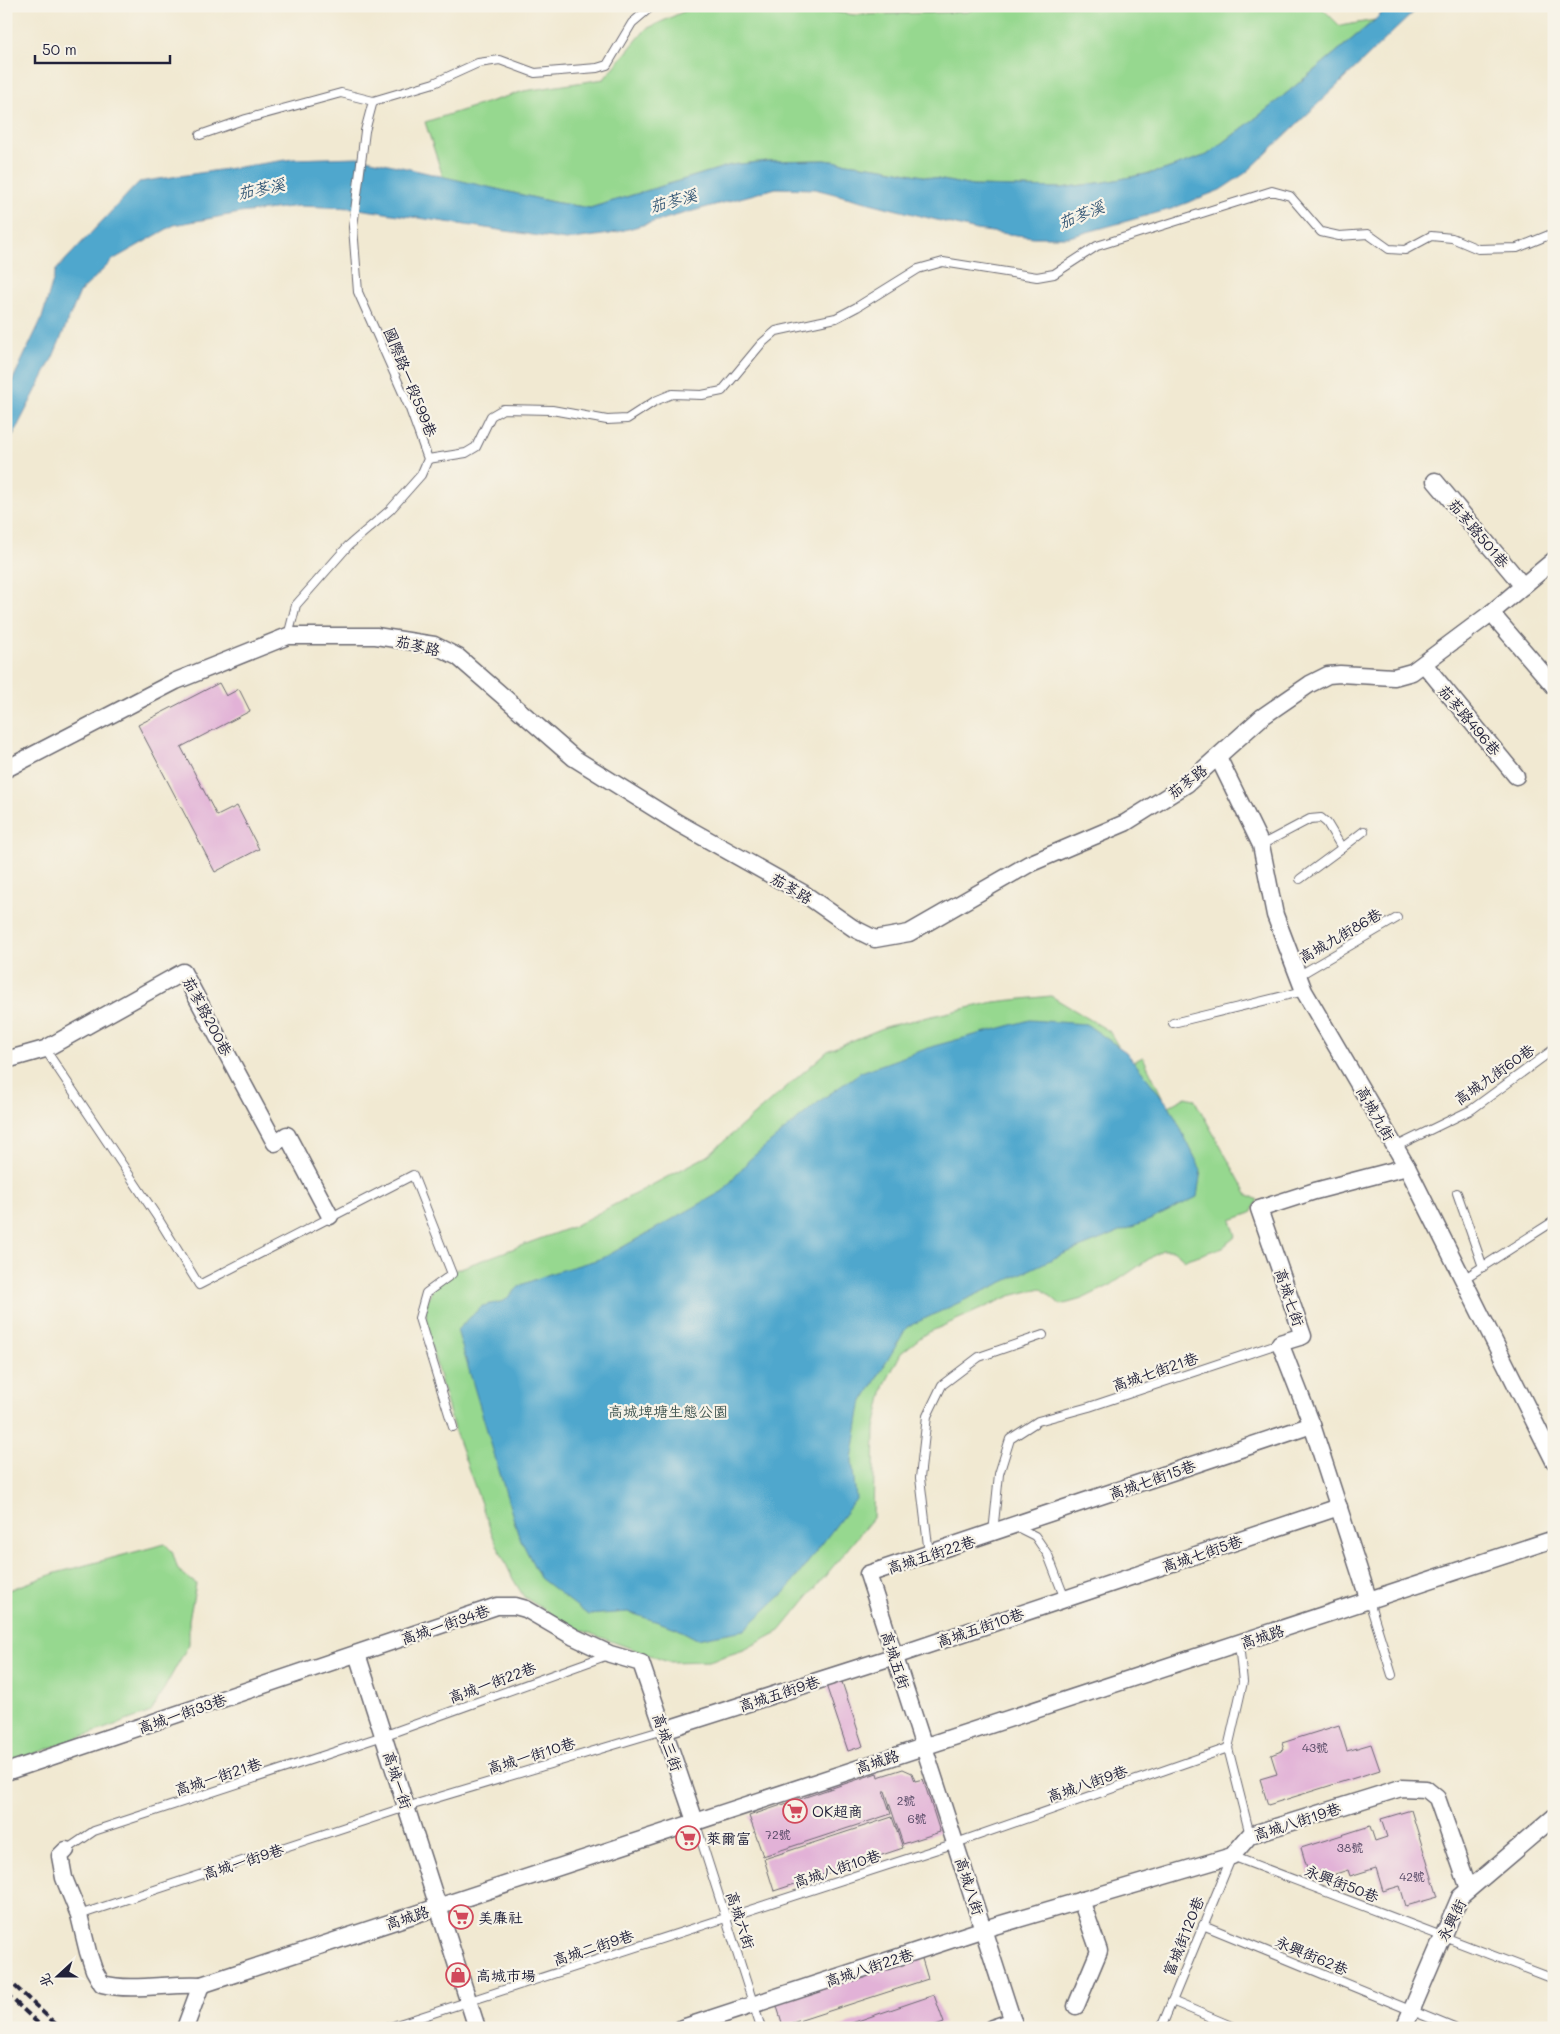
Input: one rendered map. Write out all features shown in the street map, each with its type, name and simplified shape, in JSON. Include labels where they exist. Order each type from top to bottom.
[{"type":"street","name":"茄苳路501巷","points":[[1435,481],[1523,586]]},
{"type":"street","name":"茄苳路","points":[[6,769],[176,681],[288,636],[376,636],[434,645],[458,657],[574,758],[678,822],[803,893],[853,928],[875,939],[909,933],[1028,864],[1125,823],[1187,784],[1262,717],[1310,684],[1328,675],[1394,677],[1412,672],[1491,613],[1554,560]]},
{"type":"street","points":[[1491,613],[1554,686]]},
{"type":"street","name":"茄苳路496巷","points":[[1424,664],[1516,776]]},
{"type":"street","name":"高城九街","points":[[1218,757],[1261,845],[1274,915],[1301,983],[1407,1167],[1554,1462]]},
{"type":"street","name":"茄苳路200巷","points":[[6,1060],[45,1049],[183,972],[275,1143],[287,1135],[330,1216]]},
{"type":"street","name":"高城七街","points":[[1369,1601],[1312,1425],[1280,1343],[1303,1336],[1259,1209],[1315,1191],[1407,1167]]},
{"type":"street","name":"高城七街15巷","points":[[993,1533],[1312,1425]]},
{"type":"street","name":"高城七街5巷","points":[[1065,1598],[1339,1507]]},
{"type":"street","name":"高城五街22巷","points":[[868,1574],[993,1533]]},
{"type":"street","name":"高城路","points":[[80,1915],[88,1952],[94,1970],[102,1984],[114,1987],[180,1983],[201,1985],[924,1745],[1554,1539]]},
{"type":"street","name":"高城五街","points":[[868,1574],[924,1745]]},
{"type":"street","name":"高城五街10巷","points":[[895,1656],[1065,1598]]},
{"type":"street","name":"高城一街34巷","points":[[357,1654],[497,1606],[515,1606],[526,1609],[574,1637],[610,1654],[641,1663]]},
{"type":"street","name":"高城一街","points":[[357,1654],[477,2028]]},
{"type":"street","name":"高城一街33巷","points":[[6,1772],[357,1654]]},
{"type":"street","name":"高城五街9巷","points":[[664,1730],[895,1656]]},
{"type":"street","name":"高城三街","points":[[641,1663],[695,1821]]},
{"type":"street","name":"高城八街","points":[[924,1745],[1014,2025]]},
{"type":"street","name":"高城八街19巷","points":[[1232,1856],[1250,1835],[1401,1788],[1426,1789],[1437,1798],[1470,1889]]},
{"type":"street","name":"永興街","points":[[1404,2028],[1460,1897],[1554,1817]]},
{"type":"street","points":[[66,1850],[60,1856],[64,1878],[80,1915]]},
{"type":"street","points":[[984,1929],[1232,1856]]},
{"type":"street","points":[[1076,2006],[1099,1951],[1081,1900]]},
{"type":"street","name":"高城八街22巷","points":[[682,2028],[984,1929]]},
{"type":"street","points":[[185,2028],[201,1985]]},
{"type":"street","points":[[992,2028],[1014,2025]]},
{"type":"lane","points":[[200,135],[246,119],[341,93],[373,101],[434,84],[478,63],[500,60],[535,72],[597,68],[607,65],[632,23],[652,6]]},
{"type":"lane","name":"國際路一段599巷","points":[[288,636],[296,605],[348,546],[396,503],[421,475],[428,458],[410,409],[358,292],[353,227],[365,131],[373,101]]},
{"type":"lane","points":[[428,458],[466,453],[476,447],[491,416],[503,409],[552,410],[607,420],[627,418],[672,394],[702,395],[722,391],[761,344],[776,331],[836,318],[918,269],[943,262],[1037,276],[1054,274],[1097,246],[1272,191],[1290,196],[1321,232],[1339,236],[1368,234],[1389,249],[1405,250],[1431,236],[1452,238],[1478,249],[1517,248],[1554,233]]},
{"type":"lane","points":[[1261,845],[1315,817],[1321,818],[1327,823],[1342,848]]},
{"type":"lane","points":[[1300,879],[1364,831]]},
{"type":"lane","name":"高城九街86巷","points":[[1173,1023],[1301,983],[1397,918]]},
{"type":"lane","points":[[45,1049],[156,1216],[199,1285],[413,1174],[452,1274],[426,1293],[419,1318],[453,1427]]},
{"type":"lane","name":"高城九街60巷","points":[[1395,1147],[1471,1110],[1554,1049]]},
{"type":"lane","points":[[1457,1193],[1483,1267]]},
{"type":"lane","points":[[1462,1280],[1554,1222]]},
{"type":"lane","points":[[929,1554],[920,1478],[927,1416],[942,1385],[979,1358],[1043,1335]]},
{"type":"lane","name":"高城七街21巷","points":[[993,1533],[999,1474],[1010,1439],[1038,1421],[1090,1407],[1280,1343]]},
{"type":"lane","points":[[1015,1526],[1035,1536],[1048,1555],[1065,1598]]},
{"type":"lane","points":[[1369,1601],[1392,1675]]},
{"type":"lane","points":[[1239,1643],[1243,1682],[1228,1748],[1250,1835]]},
{"type":"lane","name":"高城一街22巷","points":[[383,1736],[610,1654]]},
{"type":"lane","name":"高城一街10巷","points":[[406,1807],[664,1730]]},
{"type":"lane","name":"高城一街21巷","points":[[66,1850],[94,1831],[383,1736]]},
{"type":"lane","name":"高城八街9巷","points":[[956,1843],[1228,1748]]},
{"type":"lane","name":"高城一街9巷","points":[[80,1915],[406,1807]]},
{"type":"lane","name":"高城六街","points":[[695,1821],[761,2028]]},
{"type":"lane","name":"高城八街10巷","points":[[726,1919],[956,1843]]},
{"type":"lane","name":"富城街120巷","points":[[1161,2028],[1232,1856]]},
{"type":"lane","name":"永興街50巷","points":[[1232,1856],[1554,1979]]},
{"type":"lane","name":"高城二街9巷","points":[[387,2028],[726,1919]]},
{"type":"lane","name":"永興街62巷","points":[[1203,1924],[1454,2028]]},
{"type":"lane","points":[[1172,2001],[1236,2028]]},
{"type":"green space","points":[[699,6],[792,6],[855,15],[968,12],[978,6],[1320,6],[1340,26],[1375,20],[1265,111],[1207,155],[1161,171],[1105,182],[1061,188],[972,186],[883,168],[825,160],[768,161],[731,165],[590,208],[553,202],[443,177],[425,122],[524,91],[604,79],[646,29]]},
{"type":"green space","name":"高城埤塘生態公園","points":[[1051,996],[1109,1031],[1129,1064],[1143,1057],[1167,1107],[1186,1097],[1194,1099],[1247,1194],[1258,1200],[1251,1213],[1231,1220],[1236,1236],[1223,1247],[1185,1260],[1173,1250],[1162,1250],[1111,1285],[1082,1299],[1061,1305],[1041,1288],[1010,1296],[925,1334],[901,1353],[885,1384],[875,1428],[873,1518],[780,1631],[744,1650],[709,1661],[668,1662],[570,1626],[524,1597],[513,1579],[492,1534],[454,1429],[429,1338],[425,1305],[439,1276],[572,1227],[707,1156],[829,1050],[888,1026],[994,1002]]},
{"type":"green space","points":[[165,1544],[172,1551],[178,1570],[196,1584],[189,1620],[189,1644],[151,1712],[6,1764],[6,1591],[56,1573]]},
{"type":"water","name":"茄苳溪","points":[[1388,6],[1420,6],[1247,172],[1220,190],[1171,209],[1069,237],[1033,237],[976,230],[815,189],[776,188],[610,234],[566,240],[352,208],[299,206],[240,213],[174,225],[114,259],[80,292],[53,357],[6,449],[6,394],[42,318],[56,270],[139,182],[293,159],[358,157],[553,202],[590,208],[731,165],[768,161],[825,160],[883,168],[972,186],[1061,188],[1105,182],[1161,171],[1207,155],[1265,111],[1375,20]]},
{"type":"water","name":"高城埤塘生態公園","points":[[1030,1020],[1086,1024],[1126,1052],[1170,1107],[1201,1170],[1197,1197],[1150,1220],[1061,1255],[907,1327],[861,1405],[852,1460],[856,1499],[787,1590],[744,1630],[697,1639],[676,1628],[628,1612],[588,1615],[540,1578],[518,1534],[457,1330],[482,1306],[504,1301],[521,1285],[552,1273],[603,1258],[723,1191],[749,1160],[821,1100],[861,1072],[934,1046]]},
{"type":"building","points":[[219,683],[226,696],[239,689],[250,711],[181,747],[217,816],[237,806],[259,849],[215,872],[138,725]]},
{"type":"building","points":[[841,1679],[863,1746],[848,1751],[826,1685]]},
{"type":"building","points":[[1339,1725],[1347,1751],[1371,1744],[1380,1770],[1268,1805],[1260,1779],[1277,1774],[1271,1755],[1284,1750],[1282,1743]]},
{"type":"building","points":[[903,1769],[912,1773],[915,1781],[923,1779],[940,1832],[903,1844],[885,1791],[883,1791],[891,1814],[763,1856],[749,1816],[877,1773],[878,1777]]},
{"type":"building","points":[[1411,1810],[1438,1897],[1406,1906],[1400,1886],[1383,1891],[1376,1868],[1350,1876],[1348,1870],[1326,1877],[1324,1870],[1309,1874],[1301,1848],[1370,1826],[1375,1841],[1387,1837],[1381,1819]]},
{"type":"building","points":[[892,1817],[903,1848],[774,1891],[764,1859]]},
{"type":"building","points":[[920,1952],[928,1979],[783,2026],[775,2000]]},
{"type":"building","points":[[934,1995],[944,2023],[930,2028],[837,2028]]},
{"type":"railway","points":[[6,1978],[60,2028]]},
{"type":"railway","points":[[6,1993],[43,2028]]},
{"type":"place","name":"OK超商","points":[[795,1811]]},
{"type":"place","name":"萊爾富","points":[[688,1838]]},
{"type":"place","name":"美廉社","points":[[461,1917]]},
{"type":"place","name":"高城市場","points":[[458,1975]]}]
